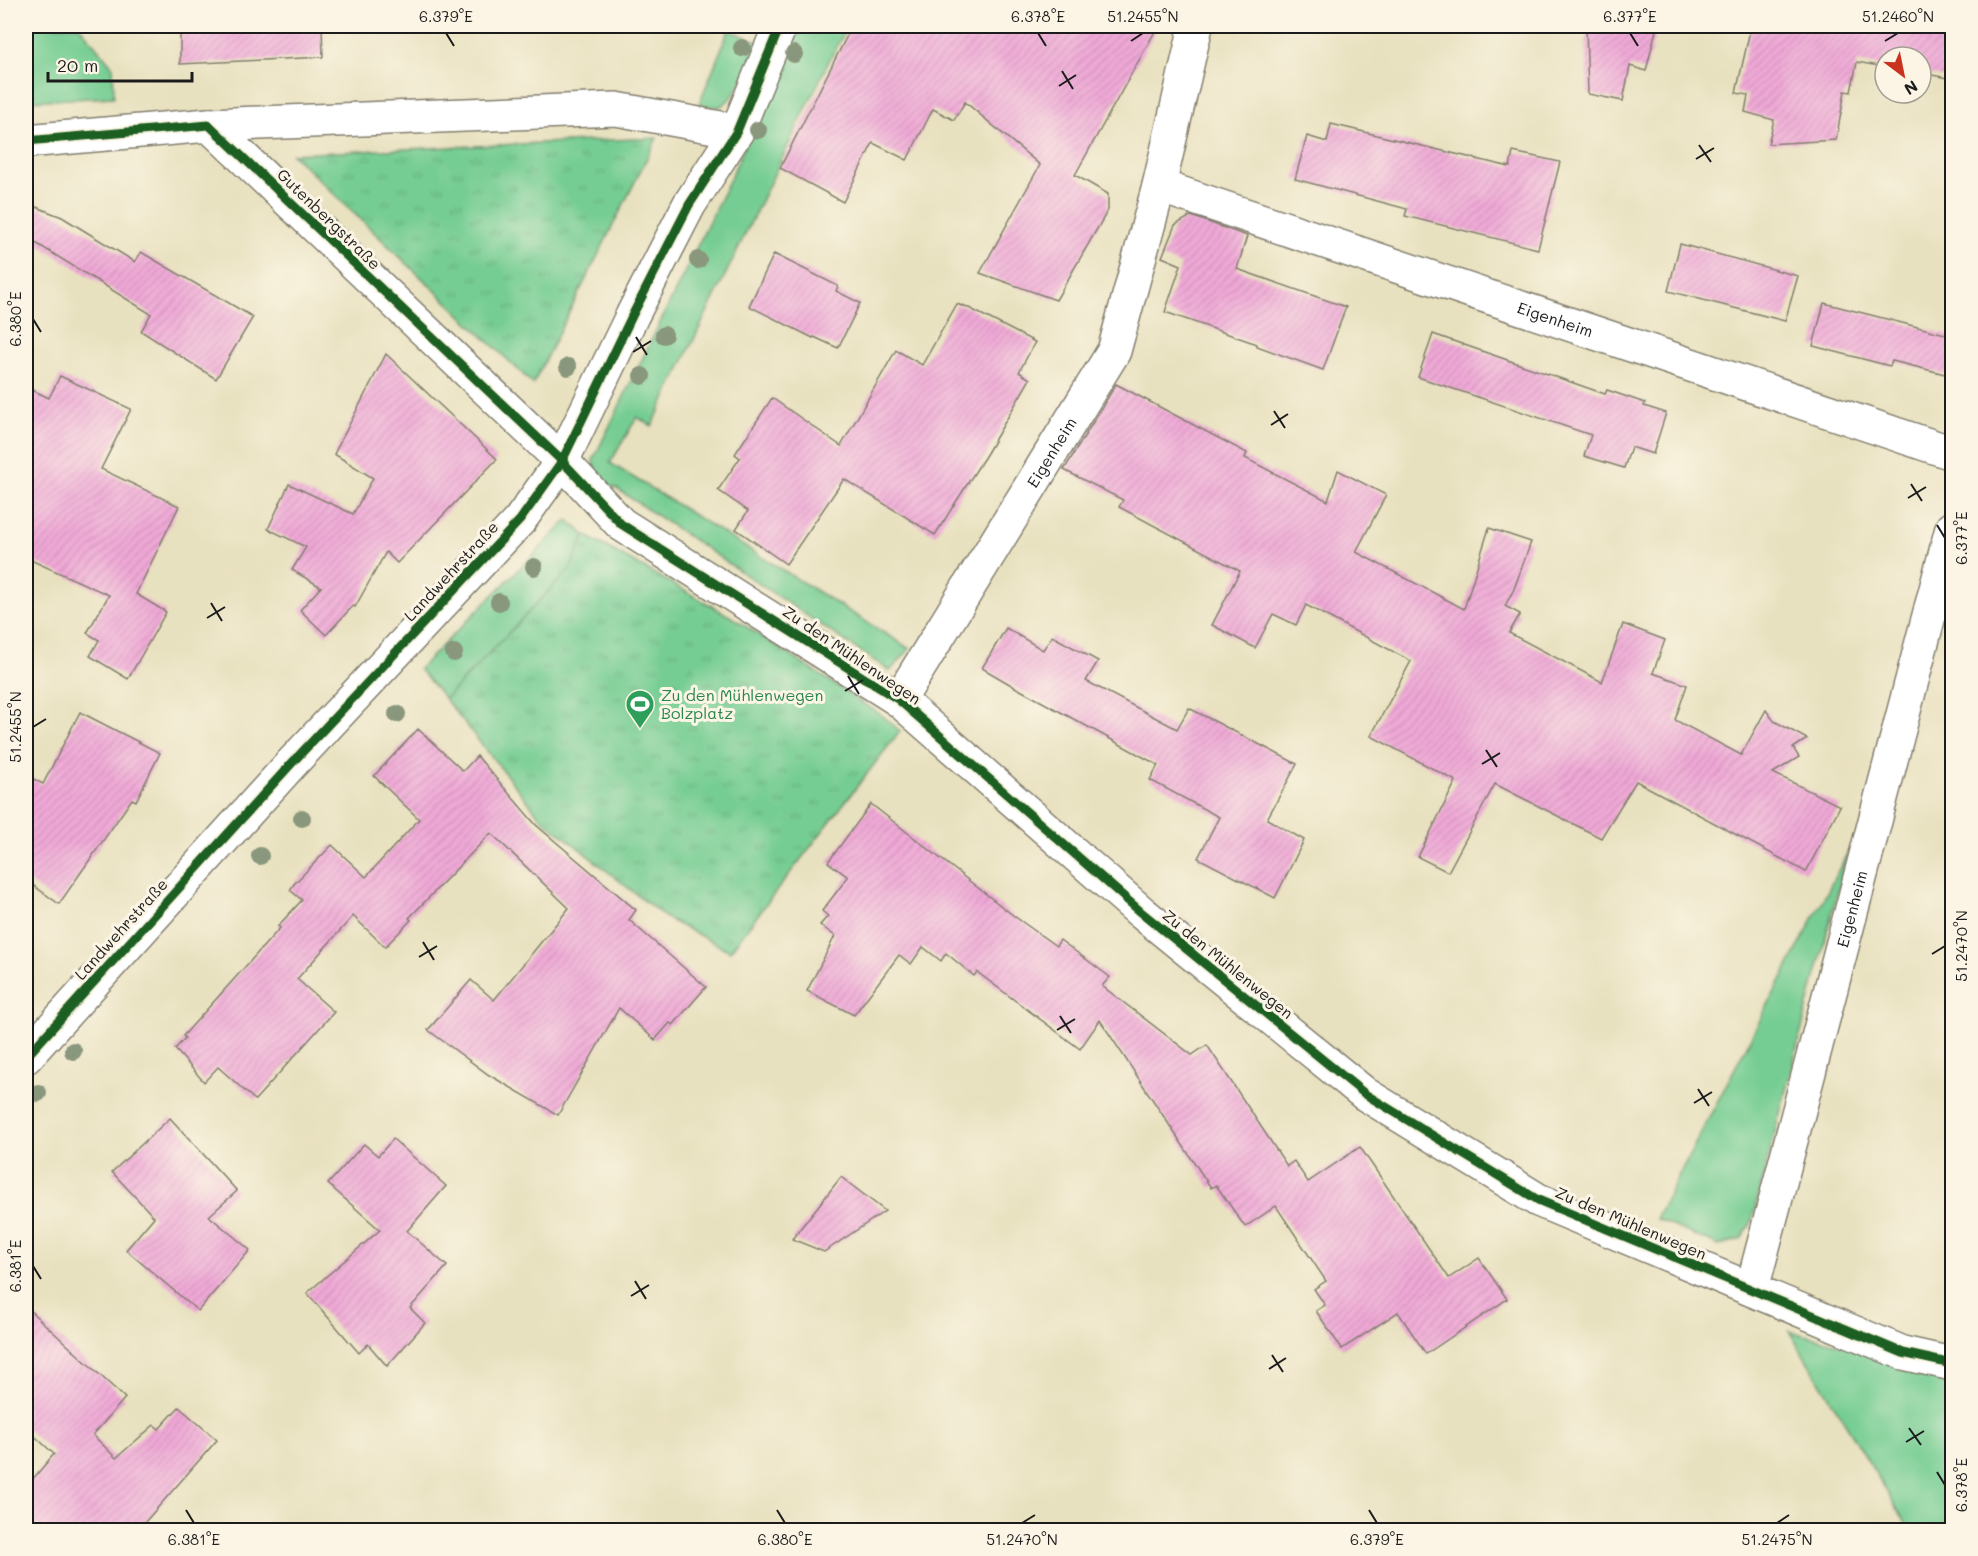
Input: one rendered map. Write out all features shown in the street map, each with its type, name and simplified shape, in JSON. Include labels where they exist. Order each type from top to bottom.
[{"type":"street","name":"Landwehrstraße","points":[[26,1057],[291,764],[520,520],[562,461],[689,205],[737,131],[780,26]]},
{"type":"street","name":"Eigenheim","points":[[899,700],[1114,351],[1159,186],[1196,26]]},
{"type":"street","points":[[26,141],[209,125],[616,109],[737,131]]},
{"type":"street","name":"Gutenbergstraße","points":[[209,125],[562,461]]},
{"type":"street","name":"Eigenheim","points":[[1159,186],[1953,453]]},
{"type":"street","name":"Zu den Mühlenwegen","points":[[562,461],[621,524],[899,700],[1141,912],[1365,1094],[1538,1200],[1903,1353],[1953,1364]]},
{"type":"street","name":"Eigenheim","points":[[1752,1289],[1953,528]]},
{"type":"green space","points":[[26,26],[79,26],[113,67],[114,97],[26,101]]},
{"type":"green space","points":[[799,26],[848,26],[652,426],[637,417],[610,463],[910,649],[890,671],[617,489],[596,480],[593,460],[729,181]]},
{"type":"green space","points":[[729,30],[760,43],[738,89],[725,103],[718,107],[699,104]]},
{"type":"green space","points":[[657,138],[533,384],[292,154]]},
{"type":"green space","points":[[568,520],[585,535],[571,569],[445,699],[419,669]]},
{"type":"green space","points":[[585,535],[735,619],[883,716],[900,731],[730,951],[666,918],[541,818],[445,699],[570,569]]},
{"type":"green space","points":[[1848,852],[1751,1224],[1741,1239],[1719,1246],[1656,1219]]},
{"type":"green space","points":[[1789,1331],[1952,1374],[1952,1530],[1910,1530]]},
{"type":"building","points":[[180,26],[322,26],[323,57],[180,64]]},
{"type":"building","points":[[852,26],[1158,26],[1075,175],[1108,194],[1108,210],[1056,300],[980,273],[1040,165],[965,102],[954,120],[933,109],[907,160],[873,143],[843,202],[780,168]]},
{"type":"building","points":[[1586,26],[1657,26],[1646,71],[1630,66],[1623,101],[1588,94]]},
{"type":"building","points":[[1751,26],[1953,26],[1953,79],[1933,75],[1933,45],[1873,45],[1873,65],[1857,62],[1851,92],[1845,91],[1836,140],[1768,144],[1774,120],[1745,112],[1748,95],[1736,93]]},
{"type":"building","points":[[1331,124],[1510,167],[1513,152],[1560,162],[1538,249],[1405,216],[1407,209],[1295,179],[1307,136],[1327,142]]},
{"type":"building","points":[[26,203],[62,217],[135,262],[141,252],[253,317],[216,379],[141,331],[151,314],[26,237]]},
{"type":"building","points":[[1191,216],[1247,236],[1237,269],[1346,307],[1323,370],[1165,312],[1181,265],[1162,257],[1175,225]]},
{"type":"building","points":[[1680,244],[1798,276],[1785,321],[1668,291]]},
{"type":"building","points":[[774,254],[838,286],[836,291],[860,303],[838,348],[749,306]]},
{"type":"building","points":[[1824,303],[1953,336],[1953,376],[1892,361],[1890,366],[1813,346]]},
{"type":"building","points":[[957,304],[1035,342],[1019,372],[1030,379],[935,535],[844,479],[786,564],[736,529],[748,511],[718,490],[740,458],[735,454],[772,398],[841,446],[896,350],[922,365]]},
{"type":"building","points":[[1433,334],[1605,394],[1607,390],[1666,413],[1653,454],[1631,447],[1624,468],[1584,456],[1591,435],[1418,377]]},
{"type":"building","points":[[386,354],[497,459],[397,563],[386,552],[355,607],[353,606],[326,635],[300,610],[321,587],[292,570],[306,547],[268,529],[289,484],[353,514],[373,478],[334,454]]},
{"type":"building","points":[[60,376],[131,409],[101,469],[179,506],[136,594],[166,612],[128,679],[90,656],[99,640],[87,633],[109,595],[26,558],[26,387],[49,398]]},
{"type":"building","points":[[1116,384],[1247,453],[1245,458],[1328,501],[1338,470],[1386,495],[1356,552],[1464,609],[1489,528],[1531,542],[1514,589],[1505,606],[1520,614],[1509,633],[1602,682],[1623,624],[1665,640],[1653,673],[1687,685],[1675,720],[1741,755],[1766,710],[1774,721],[1807,739],[1793,748],[1799,757],[1773,773],[1840,806],[1806,872],[1636,781],[1601,838],[1495,784],[1448,872],[1418,857],[1456,781],[1371,736],[1411,661],[1306,605],[1296,625],[1273,614],[1255,648],[1212,625],[1240,571],[1119,507],[1123,500],[1064,470]]},
{"type":"building","points":[[1006,628],[1043,650],[1052,636],[1098,661],[1086,681],[1177,729],[1189,708],[1297,764],[1267,819],[1304,840],[1275,898],[1198,858],[1219,817],[1150,780],[1158,765],[982,668]]},
{"type":"building","points":[[80,712],[160,753],[136,801],[132,799],[59,904],[26,880],[26,775],[43,784]]},
{"type":"building","points":[[418,729],[463,771],[477,756],[536,825],[636,910],[629,920],[706,987],[673,1025],[670,1023],[655,1040],[619,1008],[558,1115],[489,1075],[428,1030],[471,980],[494,1000],[569,908],[491,833],[409,918],[411,920],[385,947],[353,916],[297,979],[334,1012],[255,1100],[218,1067],[204,1082],[175,1049],[185,1038],[183,1036],[280,928],[278,926],[302,900],[290,890],[294,884],[332,845],[366,877],[419,819],[374,776]]},
{"type":"building","points":[[871,804],[1014,916],[1056,946],[1060,940],[1110,977],[1102,986],[1192,1055],[1207,1045],[1287,1166],[1294,1161],[1308,1182],[1360,1147],[1449,1278],[1479,1258],[1507,1299],[1426,1354],[1398,1312],[1342,1349],[1316,1311],[1325,1305],[1314,1289],[1326,1281],[1276,1206],[1245,1227],[1216,1185],[1211,1188],[1100,1020],[1080,1049],[977,972],[974,976],[946,953],[941,961],[923,947],[911,964],[899,955],[854,1015],[807,991],[835,936],[820,925],[828,916],[822,911],[848,877],[828,862]]},
{"type":"building","points":[[170,1118],[237,1191],[209,1216],[250,1250],[198,1311],[126,1250],[154,1217],[112,1172]]},
{"type":"building","points":[[393,1139],[446,1186],[407,1231],[447,1266],[410,1308],[425,1323],[387,1366],[368,1344],[359,1353],[307,1293],[380,1230],[328,1184],[364,1144],[378,1156]]},
{"type":"building","points":[[841,1177],[885,1211],[824,1252],[792,1239]]},
{"type":"building","points":[[26,1307],[125,1398],[93,1435],[116,1458],[154,1425],[159,1429],[179,1407],[217,1440],[138,1530],[26,1530],[26,1487],[54,1454],[26,1428]]},
{"type":"cycle path","points":[[26,1057],[291,764],[520,520],[562,461],[689,205],[737,131],[780,26]]},
{"type":"cycle path","points":[[26,141],[209,125],[562,461],[621,524],[899,700],[1141,912],[1365,1094],[1538,1200],[1903,1353],[1952,1364]]},
{"type":"place","name":"Zu den Mühlenwegen Bolzplatz","points":[[640,730]]}]
